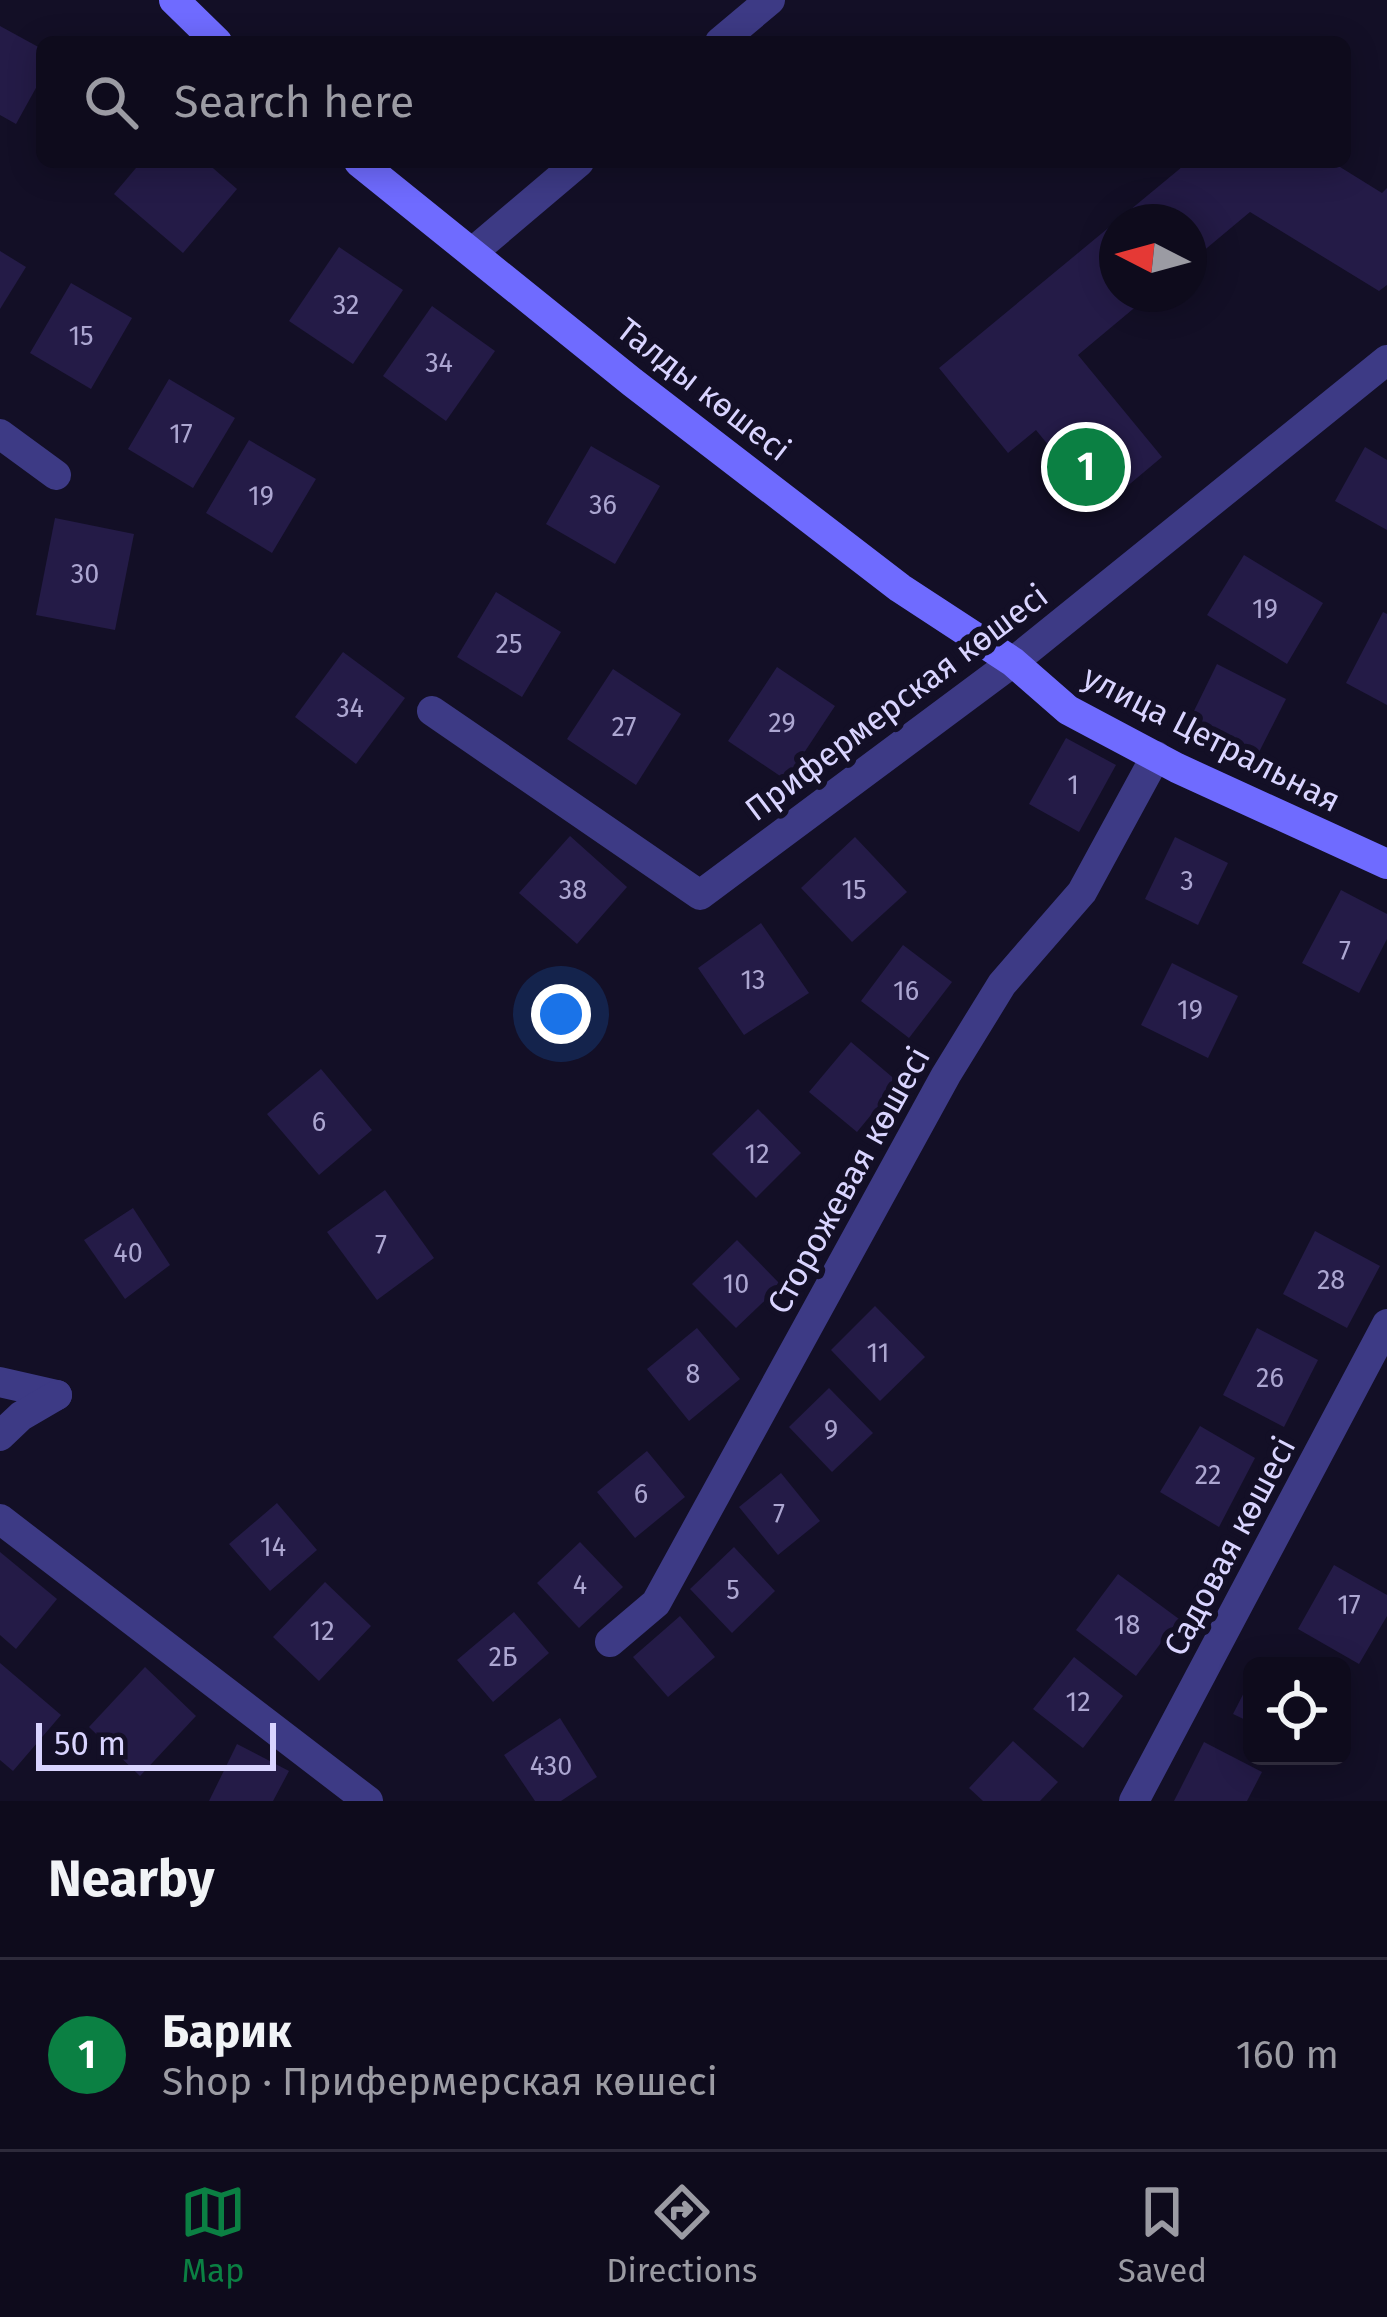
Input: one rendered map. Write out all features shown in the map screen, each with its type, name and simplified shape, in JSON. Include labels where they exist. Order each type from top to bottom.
[{"type":"street","points":[[174,0],[211,36]]},
{"type":"street","points":[[727,36],[770,0]]},
{"type":"street","name":"Талды көшесі","points":[[366,168],[632,382],[900,588],[1013,662]]},
{"type":"street","points":[[474,251],[572,168]]},
{"type":"street","name":"Прифермерская көшесі","points":[[432,712],[700,895],[1013,662],[1387,361]]},
{"type":"street","points":[[0,434],[56,475]]},
{"type":"street","name":"улица Цетральная","points":[[1013,662],[1068,710],[1156,757],[1387,864]]},
{"type":"street","name":"Сторожевая көшесі","points":[[610,1642],[656,1604],[946,1076],[1002,984],[1082,892],[1156,757]]},
{"type":"street","name":"Садовая көшесі","points":[[1134,1801],[1387,1324]]},
{"type":"street","points":[[0,1382],[57,1395],[21,1416],[0,1436]]},
{"type":"street","points":[[0,1519],[368,1801]]},
{"type":"building","points":[[0,26],[36,46],[36,88],[16,124],[0,115]]},
{"type":"building","points":[[136,168],[213,168],[237,189],[183,253],[114,194]]},
{"type":"building","points":[[1181,168],[1342,168],[1382,193],[1387,188],[1387,285],[1379,291],[1250,212],[1207,248],[1207,204],[1137,204]]},
{"type":"building","points":[[1099,236],[1099,312],[1129,312],[1078,355],[1162,457],[1100,509],[1036,430],[1008,453],[939,368]]},
{"type":"building","points":[[339,247],[403,290],[353,364],[289,321]]},
{"type":"building","points":[[0,251],[26,267],[0,309]]},
{"type":"building","points":[[71,283],[132,318],[91,389],[30,353]]},
{"type":"building","points":[[432,306],[495,351],[446,421],[383,376]]},
{"type":"building","points":[[169,379],[235,418],[193,488],[128,449]]},
{"type":"building","points":[[249,440],[316,479],[272,553],[206,513]]},
{"type":"building","points":[[591,446],[660,486],[615,564],[546,524]]},
{"type":"building","points":[[1365,447],[1387,460],[1387,530],[1335,501]]},
{"type":"building","points":[[55,518],[134,534],[115,630],[36,615]]},
{"type":"building","points":[[1244,555],[1323,603],[1287,664],[1207,615]]},
{"type":"building","points":[[496,592],[561,632],[522,697],[457,657]]},
{"type":"building","points":[[1383,612],[1387,614],[1387,705],[1346,683]]},
{"type":"building","points":[[343,652],[405,698],[356,764],[295,717]]},
{"type":"building","points":[[1217,664],[1286,699],[1258,754],[1190,719]]},
{"type":"building","points":[[777,667],[835,706],[786,780],[728,741]]},
{"type":"building","points":[[613,669],[681,714],[636,785],[567,739]]},
{"type":"building","points":[[1066,738],[1116,765],[1079,832],[1029,804]]},
{"type":"building","points":[[570,836],[627,887],[577,944],[519,893]]},
{"type":"building","points":[[855,837],[907,892],[852,942],[801,888]]},
{"type":"building","points":[[1175,837],[1228,863],[1198,925],[1145,899]]},
{"type":"building","points":[[1341,890],[1387,914],[1387,939],[1359,993],[1302,963]]},
{"type":"building","points":[[761,923],[809,993],[744,1035],[698,968]]},
{"type":"building","points":[[903,945],[952,982],[909,1038],[861,1001]]},
{"type":"building","points":[[1172,963],[1238,996],[1208,1058],[1141,1025]]},
{"type":"building","points":[[851,1042],[898,1082],[857,1132],[809,1092]]},
{"type":"building","points":[[321,1069],[372,1130],[319,1175],[267,1114]]},
{"type":"building","points":[[758,1109],[801,1153],[756,1198],[712,1154]]},
{"type":"building","points":[[385,1190],[434,1258],[377,1300],[327,1232]]},
{"type":"building","points":[[133,1208],[170,1265],[125,1299],[84,1240]]},
{"type":"building","points":[[1315,1231],[1380,1266],[1347,1328],[1283,1294]]},
{"type":"building","points":[[737,1240],[781,1285],[736,1328],[692,1284]]},
{"type":"building","points":[[875,1306],[925,1357],[880,1401],[831,1350]]},
{"type":"building","points":[[697,1328],[740,1379],[689,1421],[647,1369]]},
{"type":"building","points":[[1257,1328],[1318,1360],[1284,1427],[1223,1395]]},
{"type":"building","points":[[829,1388],[873,1433],[832,1472],[789,1427]]},
{"type":"building","points":[[1200,1426],[1255,1458],[1219,1527],[1160,1492]]},
{"type":"building","points":[[647,1451],[685,1497],[635,1538],[597,1492]]},
{"type":"building","points":[[781,1473],[820,1521],[778,1555],[739,1507]]},
{"type":"building","points":[[277,1503],[317,1550],[270,1591],[229,1544]]},
{"type":"building","points":[[580,1542],[623,1587],[579,1628],[537,1583]]},
{"type":"building","points":[[734,1547],[775,1591],[732,1633],[690,1589]]},
{"type":"building","points":[[0,1552],[57,1599],[16,1649],[0,1635]]},
{"type":"building","points":[[1334,1565],[1387,1595],[1387,1616],[1359,1664],[1298,1629]]},
{"type":"building","points":[[1118,1574],[1179,1619],[1136,1676],[1076,1630]]},
{"type":"building","points":[[325,1582],[371,1626],[319,1681],[273,1637]]},
{"type":"building","points":[[514,1612],[549,1653],[493,1702],[457,1660]]},
{"type":"building","points":[[680,1616],[715,1657],[668,1697],[633,1657]]},
{"type":"building","points":[[1074,1657],[1123,1696],[1083,1748],[1033,1709]]},
{"type":"building","points":[[0,1663],[61,1715],[13,1771],[0,1760]]},
{"type":"building","points":[[145,1667],[196,1716],[140,1776],[89,1727]]},
{"type":"building","points":[[1243,1695],[1243,1719],[1233,1714]]},
{"type":"building","points":[[560,1718],[597,1777],[561,1801],[535,1801],[504,1755]]},
{"type":"building","points":[[1013,1741],[1058,1782],[1040,1801],[983,1801],[969,1788]]},
{"type":"building","points":[[1204,1742],[1262,1772],[1247,1801],[1174,1801]]},
{"type":"building","points":[[237,1744],[289,1771],[273,1801],[209,1801]]},
{"type":"place","name":"Барик","points":[[1086,467]]}]
